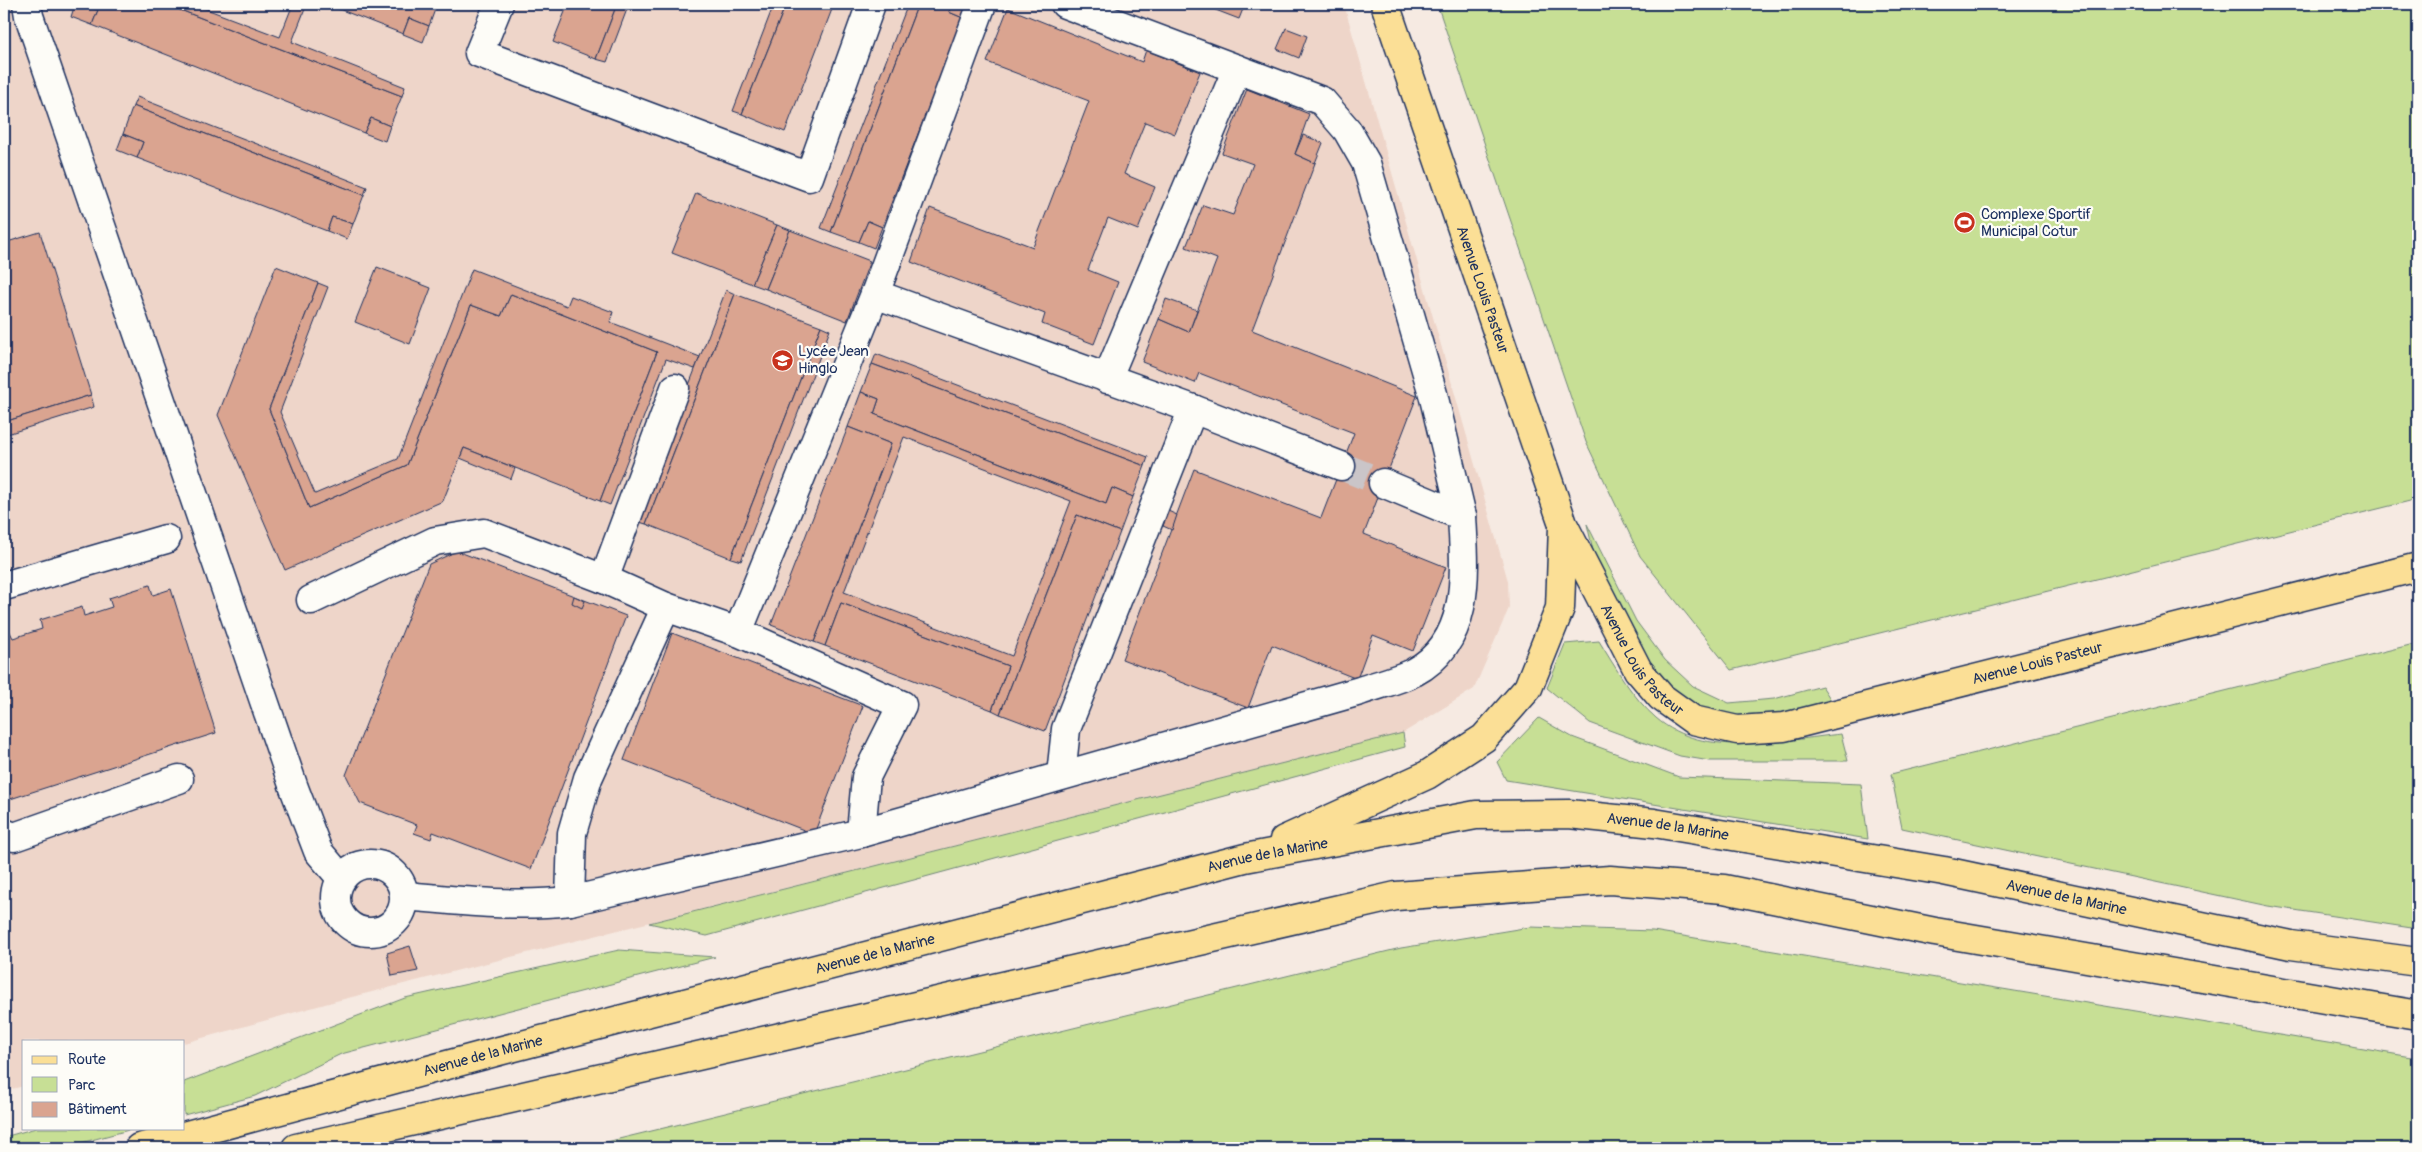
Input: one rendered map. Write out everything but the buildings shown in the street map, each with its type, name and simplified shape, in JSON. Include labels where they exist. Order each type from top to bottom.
[{"type":"main road","name":"Avenue Louis Pasteur","points":[[1385,4],[1563,524],[1638,670],[1661,697],[1693,720],[1737,730],[1784,727],[2418,567]]},
{"type":"main road","points":[[1245,858],[1427,775],[1484,738],[1528,688],[1560,608],[1563,524]]},
{"type":"main road","name":"Avenue de la Marine","points":[[139,1148],[498,1051],[1245,858],[1476,815],[1569,814],[1654,823],[1954,873],[2291,945],[2418,962]]},
{"type":"main road","points":[[296,1148],[1396,896],[1610,880],[1724,889],[1935,932],[2418,1015]]},
{"type":"lane","points":[[27,4],[29,16],[294,788],[318,851],[342,878]]},
{"type":"lane","points":[[498,4],[479,53],[809,177],[871,4]]},
{"type":"lane","points":[[738,632],[875,294],[982,4]]},
{"type":"lane","points":[[405,896],[497,904],[537,904],[570,901],[861,833],[1360,691],[1415,672],[1438,654],[1458,624],[1465,575],[1462,516],[1433,394],[1366,163],[1347,130],[1322,101],[1065,4]]},
{"type":"lane","points":[[1107,379],[1237,69]]},
{"type":"lane","points":[[875,294],[1193,409],[1341,466]]},
{"type":"lane","points":[[604,579],[675,388]]},
{"type":"lane","points":[[1061,776],[1066,729],[1193,409]]},
{"type":"lane","points":[[1383,483],[1462,516]]},
{"type":"lane","points":[[311,600],[435,541],[484,533],[604,579],[666,607],[738,632],[902,705],[866,777],[861,833]]},
{"type":"lane","points":[[4,586],[166,539]]},
{"type":"lane","points":[[570,901],[572,833],[588,778],[666,607]]},
{"type":"lane","points":[[4,833],[14,837],[179,779]]},
{"type":"lane","points":[[380,864],[397,876],[405,896],[399,917],[382,930],[360,931],[342,919],[335,898],[342,878],[358,865],[380,864]]},
{"type":"shaded area","name":"Lycée Jean Hinglo","points":[[4,4],[1344,4],[1508,581],[1509,608],[1474,689],[1403,733],[336,1001],[185,1043],[185,1040],[22,1040],[22,1086],[4,1091]]},
{"type":"green space","name":"Complexe Sportif Municipal Cotur","points":[[1437,4],[2418,4],[2418,499],[1731,670],[1640,556],[1586,442]]},
{"type":"green space","points":[[1587,524],[1636,621],[1665,660],[1693,686],[1729,703],[1774,699],[1822,686],[1831,700],[1782,714],[1728,719],[1684,703],[1662,689],[1597,568]]},
{"type":"green space","points":[[1599,641],[1639,701],[1656,718],[1676,731],[1697,739],[1745,744],[1841,734],[1848,761],[1710,761],[1680,756],[1590,723],[1547,688],[1565,644]]},
{"type":"green space","points":[[2418,643],[2418,929],[2268,906],[1902,828],[1891,774]]},
{"type":"green space","points":[[1539,718],[1572,737],[1679,777],[1861,784],[1868,839],[1506,780],[1497,762]]},
{"type":"green space","points":[[1403,733],[1405,747],[707,936],[649,923]]},
{"type":"green space","points":[[1530,927],[1653,931],[2418,1058],[2418,1148],[582,1148],[1401,948]]},
{"type":"green space","points":[[619,950],[715,957],[341,1054],[255,1096],[185,1115],[185,1082],[405,998]]},
{"type":"green space","points":[[29,1130],[129,1130],[62,1148],[4,1148],[4,1137]]},
{"type":"tunnel","points":[[1341,466],[1383,483]]},
{"type":"place","name":"Complexe Sportif Municipal Cotur","points":[[1965,223]]},
{"type":"place","name":"Lycée Jean Hinglo","points":[[782,360]]}]
